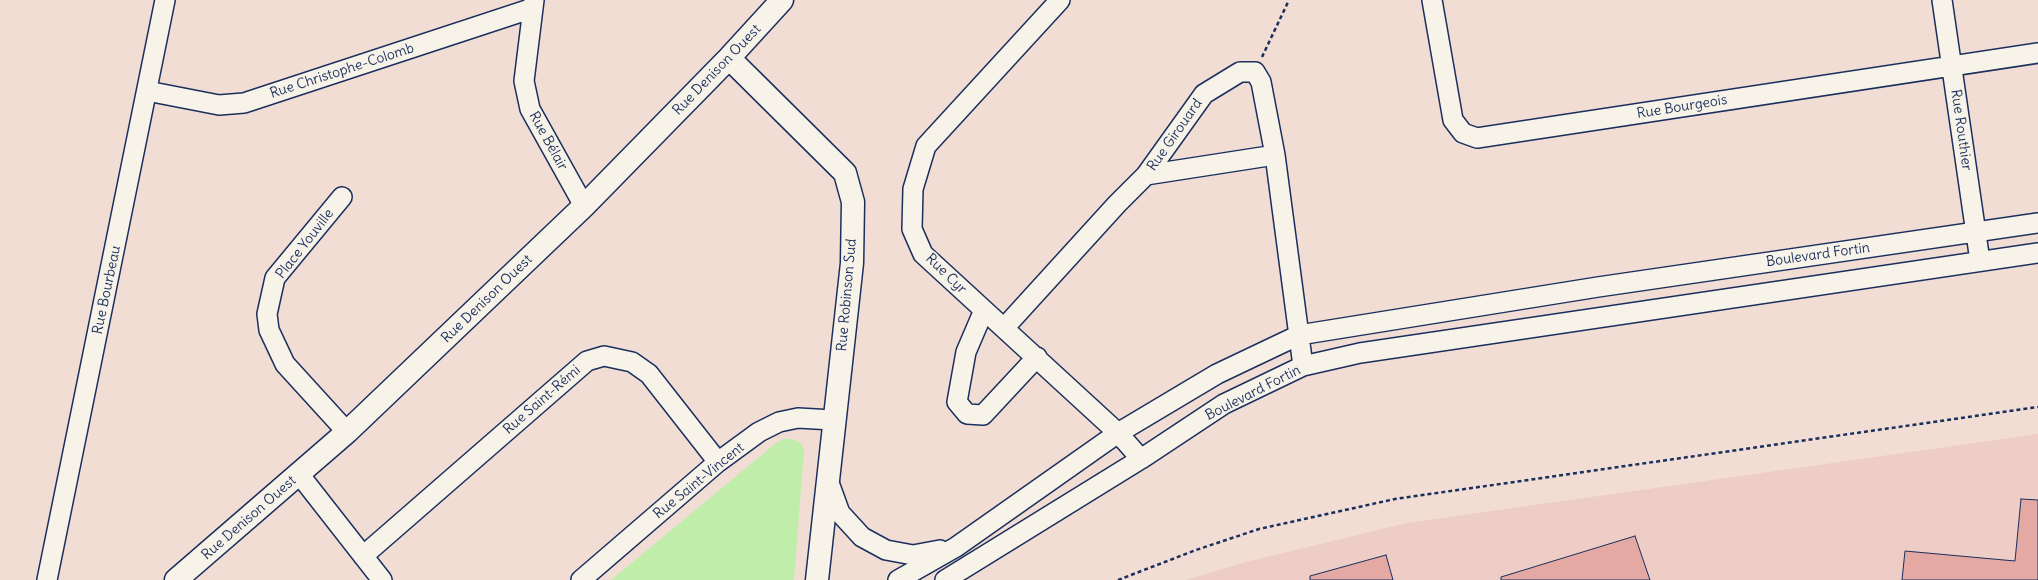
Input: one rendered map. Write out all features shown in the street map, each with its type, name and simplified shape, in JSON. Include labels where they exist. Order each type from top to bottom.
[{"type":"street","name":"Rue Bourbeau","points":[[47,580],[148,92],[164,0]]},
{"type":"street","name":"Rue Denison Ouest","points":[[176,580],[347,432],[584,206],[729,58],[782,0]]},
{"type":"street","name":"Rue Cyr","points":[[1060,0],[926,146],[913,189],[912,230],[923,254],[1037,357],[1118,433],[1141,459]]},
{"type":"street","name":"Rue Bourgeois","points":[[1432,0],[1453,120],[1463,133],[1477,138],[2038,53]]},
{"type":"street","name":"Rue Routhier","points":[[1942,0],[1980,261]]},
{"type":"street","name":"Rue Christophe-Colomb","points":[[148,92],[219,105],[244,103],[534,4]]},
{"type":"street","name":"Rue Bélair","points":[[534,4],[524,81],[530,110],[584,206]]},
{"type":"street","name":"Rue Robinson Sud","points":[[729,58],[845,173],[854,202],[852,263],[833,420],[817,580]]},
{"type":"street","name":"Rue Girouard","points":[[1004,327],[1117,204],[1146,175],[1204,94],[1240,72],[1254,72]]},
{"type":"street","points":[[1254,72],[1261,82],[1275,155],[1303,366]]},
{"type":"street","name":"Rue Girouard","points":[[1146,175],[1275,155]]},
{"type":"street","name":"Place Youville","points":[[342,198],[275,278],[267,314],[269,330],[285,364],[347,432]]},
{"type":"street","name":"Boulevard Fortin","points":[[898,580],[956,547],[1118,433],[1217,374],[1299,336],[1598,287],[2038,223]]},
{"type":"street","name":"Boulevard Fortin","points":[[946,580],[1141,459],[1224,404],[1303,366],[1360,353],[1602,316],[2038,253]]},
{"type":"street","points":[[1598,287],[1602,316]]},
{"type":"street","points":[[984,310],[966,352],[957,402],[966,414],[983,415],[1037,357]]},
{"type":"street","name":"Rue Saint-Rémi","points":[[363,556],[587,361],[604,356],[632,362],[649,374],[718,462]]},
{"type":"street","name":"Rue Saint-Vincent","points":[[581,580],[718,462],[759,432],[779,422],[798,418],[833,420]]},
{"type":"street","points":[[299,474],[382,580]]},
{"type":"street","name":"Boulevard Fortin","points":[[828,480],[840,513],[862,537],[886,550],[912,555],[956,547]]},
{"type":"path","points":[[1254,72],[1289,0]]},
{"type":"path","points":[[1118,580],[1196,550],[1259,529],[1395,499],[2038,407]]},
{"type":"shaded area","points":[[2038,434],[2038,580],[1185,580],[1246,562],[1407,523]]},
{"type":"green space","points":[[784,439],[793,439],[801,443],[804,450],[794,580],[611,580],[776,443]]},
{"type":"building","points":[[2021,499],[2038,500],[2038,580],[1902,580],[1905,551],[2015,561]]},
{"type":"building","points":[[1635,536],[1650,580],[1501,580],[1501,577]]},
{"type":"building","points":[[1386,555],[1393,580],[1310,580],[1310,576]]}]
